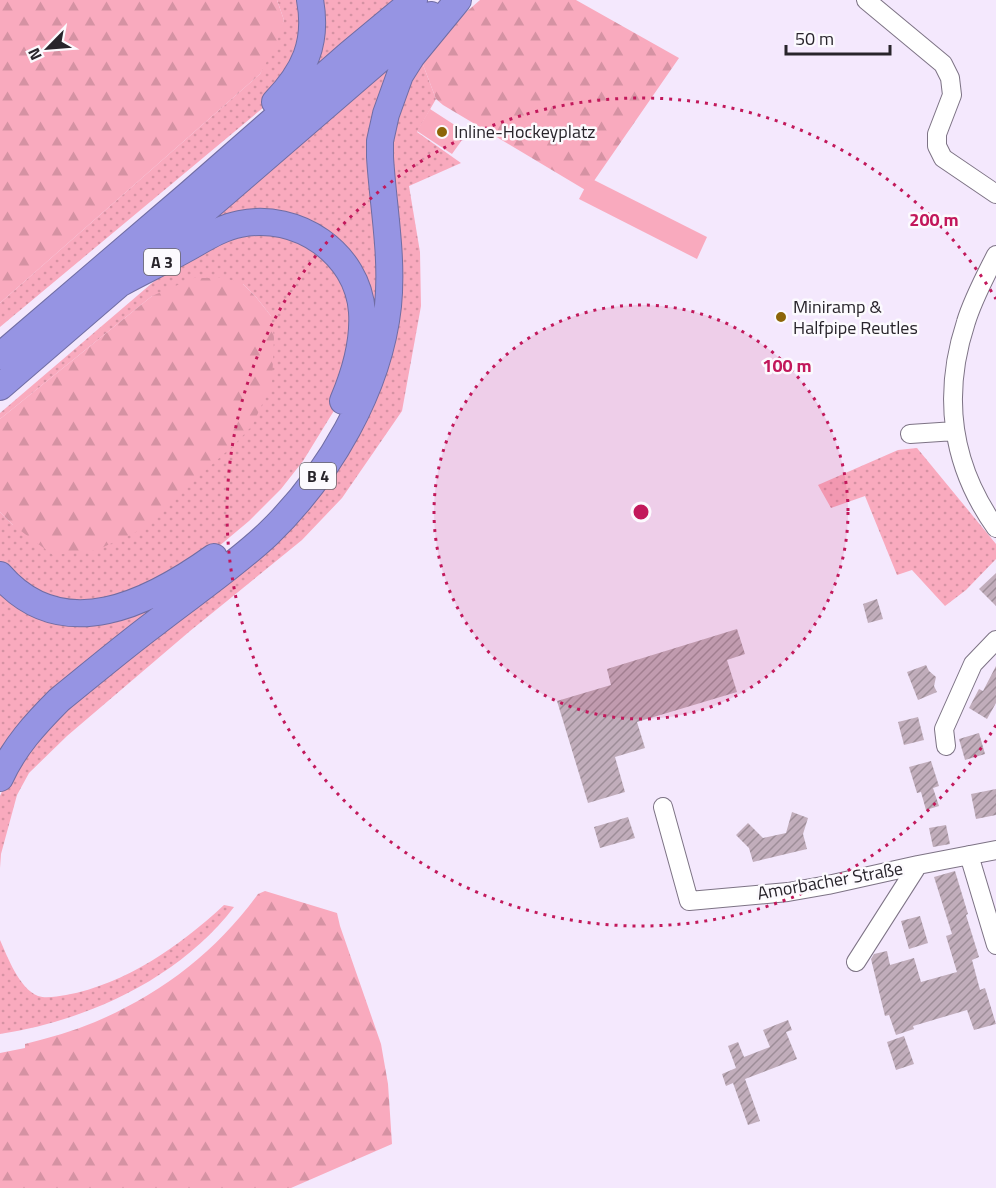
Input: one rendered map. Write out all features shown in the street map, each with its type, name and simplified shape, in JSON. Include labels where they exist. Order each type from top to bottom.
[{"type":"highway","points":[[188,195],[286,91],[297,75],[306,58],[311,40],[313,18],[310,0]]},
{"type":"highway","points":[[0,356],[414,0]]},
{"type":"highway","points":[[3,385],[448,0]]},
{"type":"highway","name":"B 4","points":[[0,778],[19,744],[59,700],[267,534],[301,498],[329,461],[361,401],[376,361],[385,327],[389,263],[380,141],[386,114],[400,75],[412,56],[458,0]]},
{"type":"highway","name":"A 3","points":[[0,575],[25,598],[60,611],[90,614],[106,612],[147,598],[186,577],[232,543],[289,488],[325,438],[343,401],[361,345],[363,327],[361,302],[355,283],[342,262],[335,253],[311,234],[279,223],[240,224],[201,239],[121,283]]},
{"type":"street","points":[[866,0],[943,64],[950,78],[952,95],[937,134],[937,146],[944,158],[996,194]]},
{"type":"street","points":[[996,255],[966,321],[953,386],[955,431],[960,456],[972,488],[996,528]]},
{"type":"street","points":[[910,434],[955,431]]},
{"type":"street","points":[[946,746],[944,729],[973,664],[996,640]]},
{"type":"street","name":"Amorbacher Straße","points":[[663,807],[689,901],[788,892],[996,850]]},
{"type":"street","points":[[969,855],[996,945]]},
{"type":"street","points":[[856,962],[918,865]]},
{"type":"green space","points":[[0,0],[277,0],[284,20],[276,45],[260,74],[0,303]]},
{"type":"green space","points":[[277,0],[305,0],[307,32],[264,107],[0,327],[0,303],[260,74],[284,20]]},
{"type":"green space","points":[[317,0],[401,0],[302,80]]},
{"type":"green space","points":[[480,0],[576,0],[679,58],[587,191],[436,99],[422,62],[456,21]]},
{"type":"green space","points":[[441,21],[408,59],[393,81],[382,107],[376,138],[375,167],[385,258],[385,291],[375,348],[365,379],[337,439],[307,482],[264,529],[59,694],[21,733],[0,767],[0,583],[26,605],[57,617],[90,619],[107,617],[134,609],[188,583],[255,535],[290,499],[324,453],[339,428],[361,379],[369,335],[368,314],[360,283],[340,251],[325,237],[300,224],[265,217],[230,223],[178,247]]},
{"type":"green space","points":[[422,62],[436,99],[417,132],[461,163],[409,186],[420,252],[421,306],[402,411],[342,498],[302,540],[190,631],[67,736],[29,773],[17,795],[1,854],[0,868],[0,796],[43,725],[214,588],[370,399],[388,171],[396,105]]},
{"type":"green space","name":"Inline-Hockeyplatz","points":[[430,109],[467,133],[452,154],[417,131]]},
{"type":"green space","points":[[590,178],[707,237],[697,259],[579,199]]},
{"type":"green space","points":[[273,229],[336,264],[357,326],[335,409],[303,461],[281,489],[249,521],[218,547],[124,601],[54,605],[0,566],[0,512],[13,525],[271,316],[243,284],[152,296],[0,419],[0,413],[165,272],[208,244]]},
{"type":"green space","points":[[194,278],[225,278],[243,284],[271,316],[274,338],[272,383],[252,426],[234,445],[136,532],[97,550],[53,555],[13,525],[0,512],[0,419],[152,296]]},
{"type":"green space","points":[[917,448],[996,544],[996,559],[966,590],[945,606],[912,570],[897,575],[865,496],[831,508],[818,485],[898,450]]},
{"type":"green space","points":[[265,891],[337,913],[381,1044],[388,1084],[392,1144],[291,1188],[0,1188],[0,1053],[25,1048],[25,1044],[87,1025],[119,1011],[165,984],[205,953],[242,915],[258,894]]},
{"type":"green space","points":[[224,905],[234,907],[187,955],[159,975],[98,1007],[66,1019],[0,1034],[0,940],[15,972],[31,992],[45,997],[66,995],[110,982],[151,961],[189,935]]},
{"type":"building","points":[[996,573],[996,606],[979,589]]},
{"type":"building","points":[[877,599],[883,619],[868,623],[863,604]]},
{"type":"building","points":[[737,629],[745,654],[727,660],[737,692],[637,722],[645,748],[615,757],[625,792],[588,803],[557,701],[611,685],[607,669]]},
{"type":"building","points":[[926,665],[936,677],[934,686],[937,692],[918,700],[907,672]]},
{"type":"building","points":[[996,666],[996,703],[987,719],[969,708],[979,689],[983,691]]},
{"type":"building","points":[[918,717],[924,740],[904,745],[898,722]]},
{"type":"building","points":[[979,733],[985,754],[965,760],[959,739]]},
{"type":"building","points":[[931,761],[939,786],[933,788],[939,806],[926,810],[921,792],[917,793],[909,767]]},
{"type":"building","points":[[996,789],[996,815],[976,819],[971,794]]},
{"type":"building","points":[[792,812],[808,818],[803,834],[807,849],[753,862],[749,848],[736,835],[748,823],[763,838],[786,833]]},
{"type":"building","points":[[628,817],[635,838],[600,848],[594,827]]},
{"type":"building","points":[[946,825],[950,844],[933,847],[929,828]]},
{"type":"building","points":[[955,871],[979,957],[972,960],[980,990],[985,988],[996,1024],[974,1030],[967,1010],[913,1026],[914,1029],[896,1035],[889,1015],[885,1016],[871,959],[874,954],[887,951],[890,965],[914,958],[921,982],[957,972],[946,936],[952,934],[934,877]]},
{"type":"building","points":[[920,916],[928,943],[909,949],[901,921]]},
{"type":"building","points":[[788,1020],[792,1030],[786,1032],[797,1059],[745,1079],[760,1121],[748,1125],[733,1083],[726,1086],[722,1074],[736,1068],[728,1046],[738,1042],[744,1057],[770,1047],[763,1030]]},
{"type":"building","points":[[904,1036],[914,1064],[896,1070],[887,1042]]},
{"type":"place","name":"Inline-Hockeyplatz","points":[[442,132]]},
{"type":"place","name":"Miniramp & Halfpipe Reutles","points":[[781,317]]}]
